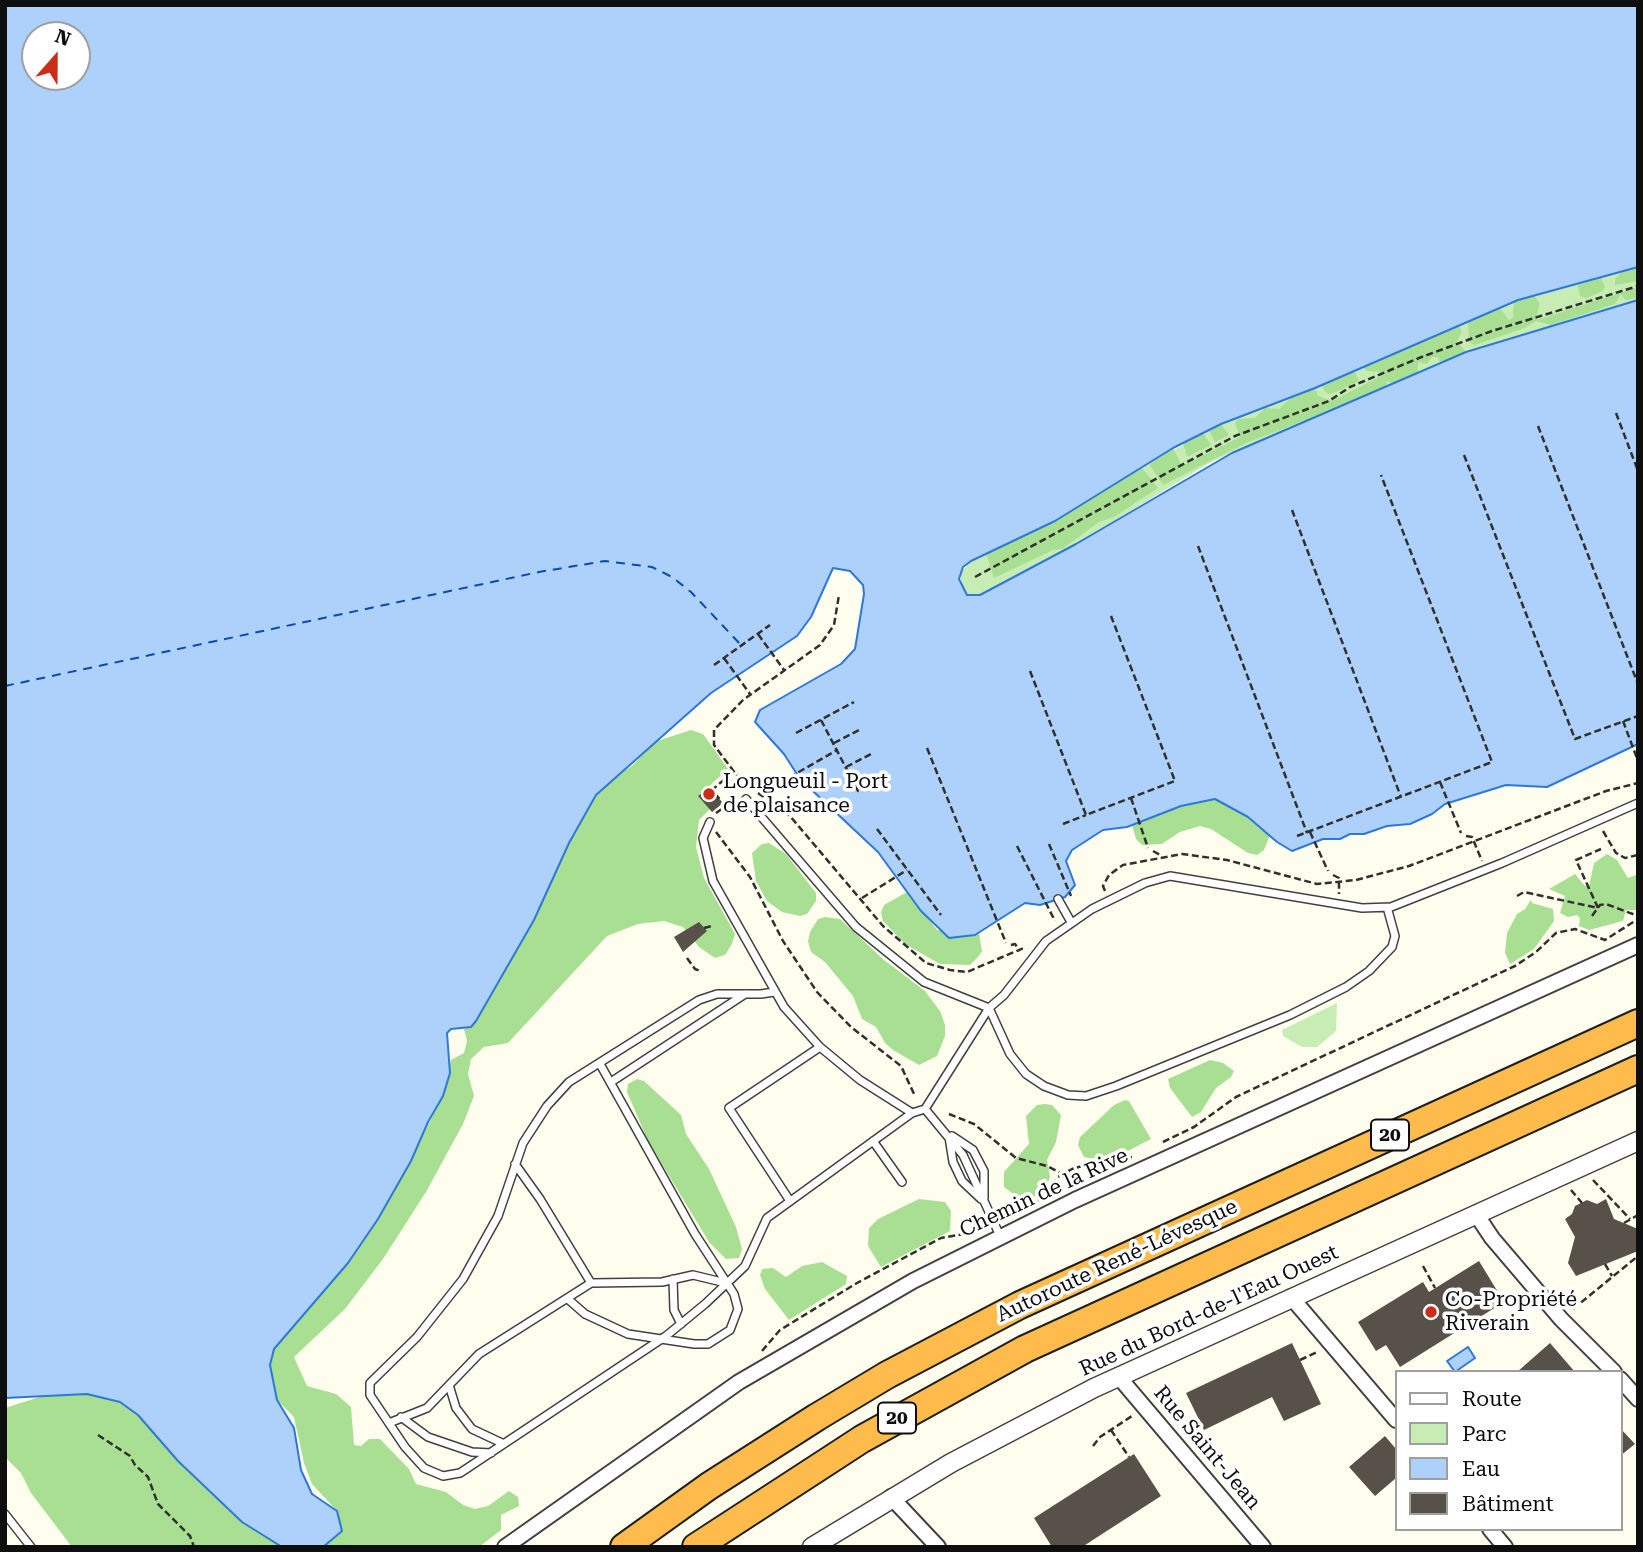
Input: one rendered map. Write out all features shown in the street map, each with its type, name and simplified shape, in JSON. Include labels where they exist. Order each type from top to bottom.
[{"type":"highway","name":"Autoroute René-Lévesque","points":[[624,1547],[781,1439],[887,1375],[1020,1305],[1638,1023]]},
{"type":"highway","name":"Autoroute René-Lévesque","points":[[696,1547],[871,1433],[1013,1355],[1109,1308],[1638,1069]]},
{"type":"street","name":"Chemin de la Rive","points":[[505,1547],[664,1432],[762,1367],[913,1280],[1000,1236],[1638,945]]},
{"type":"street","name":"Rue du Bord-de-l'Eau Ouest","points":[[812,1547],[891,1497],[976,1449],[1118,1376],[1638,1141]]},
{"type":"street","points":[[1476,1214],[1492,1238],[1561,1319],[1612,1370]]},
{"type":"street","points":[[1291,1297],[1394,1418]]},
{"type":"street","name":"Rue Saint-Jean","points":[[1118,1376],[1264,1547]]},
{"type":"street","points":[[1622,1381],[1638,1399]]},
{"type":"street","points":[[891,1497],[938,1547]]},
{"type":"street","points":[[1492,1531],[1505,1547]]},
{"type":"lane","points":[[746,799],[856,927],[924,982],[989,1008],[1010,1054],[1026,1074],[1055,1091],[1086,1096],[1290,1015],[1354,982],[1387,954],[1394,942],[1387,907]]},
{"type":"lane","points":[[774,992],[718,994],[699,1000],[557,1092],[523,1143],[491,1231],[463,1279],[417,1337],[370,1384],[370,1395],[416,1461],[435,1474],[443,1476],[460,1473],[681,1324],[745,1266],[763,1223],[912,1113],[925,1109],[989,1008],[1004,995],[1046,941],[1071,922],[1145,883],[1170,876],[1362,908],[1387,907],[1485,870],[1638,803]]},
{"type":"lane","points":[[710,822],[703,838],[713,881],[774,992],[796,1023],[820,1047],[860,1080],[912,1113]]},
{"type":"lane","points":[[1058,900],[1071,922]]},
{"type":"lane","points":[[611,1082],[746,993]]},
{"type":"lane","points":[[790,1201],[729,1108],[820,1047]]},
{"type":"lane","points":[[569,1300],[584,1314],[628,1334],[658,1341],[708,1344],[730,1330],[738,1309],[727,1283],[689,1223],[600,1064]]},
{"type":"lane","points":[[925,1109],[949,1134],[973,1150],[985,1171],[984,1202]]},
{"type":"lane","points":[[949,1134],[953,1161],[962,1181],[984,1202],[1000,1236]]},
{"type":"lane","points":[[873,1141],[902,1182]]},
{"type":"lane","points":[[515,1164],[526,1175],[591,1283]]},
{"type":"lane","points":[[389,1423],[427,1408],[479,1354],[569,1300],[591,1283],[673,1279],[693,1275],[727,1283]]},
{"type":"lane","points":[[673,1279],[674,1310],[681,1324]]},
{"type":"lane","points":[[449,1385],[456,1408],[472,1429],[504,1444]]},
{"type":"lane","points":[[401,1417],[428,1437],[472,1452],[491,1453]]},
{"type":"lane","points":[[5,1514],[31,1547]]},
{"type":"path","points":[[975,577],[1235,436],[1329,401],[1350,387],[1428,354],[1492,331],[1638,286]]},
{"type":"path","points":[[1616,413],[1638,471]]},
{"type":"path","points":[[1538,426],[1638,684]]},
{"type":"path","points":[[1464,455],[1575,739],[1638,716]]},
{"type":"path","points":[[1297,836],[1492,762],[1381,475]]},
{"type":"path","points":[[1292,510],[1401,797]]},
{"type":"path","points":[[1198,547],[1309,832],[1328,871]]},
{"type":"path","points":[[839,594],[836,617],[825,640],[723,718],[712,734],[714,745],[748,790],[775,804],[798,824],[898,942],[918,958],[938,967],[967,972],[1033,945]]},
{"type":"path","points":[[1063,824],[1175,781],[1111,615]]},
{"type":"path","points":[[714,665],[769,625]]},
{"type":"path","points":[[758,634],[784,670]]},
{"type":"path","points":[[724,658],[750,695]]},
{"type":"path","points":[[1030,671],[1086,815]]},
{"type":"path","points":[[796,733],[854,702]]},
{"type":"path","points":[[821,720],[858,791],[884,777]]},
{"type":"path","points":[[1623,722],[1638,761]]},
{"type":"path","points":[[834,743],[859,730]]},
{"type":"path","points":[[927,748],[1006,943]]},
{"type":"path","points":[[771,788],[837,750]]},
{"type":"path","points":[[846,767],[871,754]]},
{"type":"path","points":[[726,807],[712,790],[734,771]]},
{"type":"path","points":[[1440,782],[1461,833]]},
{"type":"path","points":[[1105,891],[1103,886],[1109,876],[1122,865],[1182,854],[1212,856],[1317,884],[1340,883],[1409,866],[1606,791],[1638,783]]},
{"type":"path","points":[[712,812],[717,814],[748,790]]},
{"type":"path","points":[[769,795],[775,804]]},
{"type":"path","points":[[1131,798],[1148,848]]},
{"type":"path","points":[[769,808],[775,804]]},
{"type":"path","points":[[1599,822],[1616,853],[1625,858],[1638,855]]},
{"type":"path","points":[[877,829],[941,915]]},
{"type":"path","points":[[716,832],[750,877],[783,941],[817,992],[844,1021],[901,1066],[915,1096]]},
{"type":"path","points":[[1466,836],[1474,841],[1485,870]]},
{"type":"path","points":[[1049,844],[1071,897]]},
{"type":"path","points":[[1017,846],[1054,918]]},
{"type":"path","points":[[1598,908],[1577,860],[1601,849]]},
{"type":"path","points":[[1153,851],[1162,856]]},
{"type":"path","points":[[861,899],[907,870]]},
{"type":"path","points":[[829,881],[839,874]]},
{"type":"path","points":[[1278,883],[1279,875]]},
{"type":"path","points":[[1333,875],[1338,875],[1340,883]]},
{"type":"path","points":[[1517,896],[1524,892],[1598,908]]},
{"type":"path","points":[[1592,916],[1598,908],[1606,904],[1638,917]]},
{"type":"path","points":[[1158,1145],[1194,1126],[1236,1097],[1515,966],[1536,952],[1556,933],[1575,929],[1605,940],[1638,917]]},
{"type":"path","points":[[704,928],[712,926]]},
{"type":"path","points":[[1011,945],[1015,944],[1020,951]]},
{"type":"path","points":[[687,958],[695,969],[701,971]]},
{"type":"path","points":[[949,1114],[974,1124],[1006,1152],[1063,1174]]},
{"type":"path","name":"Chemin de la Rive","points":[[1034,1205],[1063,1174],[1088,1163],[1139,1155]]},
{"type":"path","points":[[1593,1180],[1630,1219]]},
{"type":"path","points":[[1570,1190],[1582,1203]]},
{"type":"path","points":[[1624,1223],[1638,1215]]},
{"type":"path","points":[[1561,1319],[1638,1256]]},
{"type":"path","points":[[1605,1264],[1612,1276]]},
{"type":"path","points":[[1423,1266],[1435,1288]]},
{"type":"path","points":[[1300,1360],[1332,1345]]},
{"type":"path","points":[[1093,1446],[1111,1430],[1145,1408]]},
{"type":"path","points":[[1171,1438],[1198,1419]]},
{"type":"path","points":[[1192,1421],[1210,1461]]},
{"type":"path","points":[[1111,1430],[1129,1457]]},
{"type":"path","points":[[98,1435],[130,1456],[148,1477],[158,1504],[190,1536],[194,1547]]},
{"type":"green space","points":[[1638,267],[1638,300],[1440,362],[1211,462],[1076,544],[980,595],[972,597],[963,591],[960,573],[971,561],[1221,424],[1315,388],[1518,300]]},
{"type":"green space","points":[[1638,267],[1638,281],[1615,285],[1615,279],[1622,271]]},
{"type":"green space","points":[[1601,278],[1605,287],[1603,291],[1586,298],[1580,296],[1578,285]]},
{"type":"green space","points":[[1638,287],[1638,298],[1625,300],[1621,294],[1615,304],[1551,325],[1536,321],[1525,328],[1475,345],[1469,342],[1468,320],[1500,308],[1509,320],[1513,318],[1514,302],[1518,300],[1534,295],[1539,303],[1537,320]]},
{"type":"green space","points":[[1459,324],[1462,332],[1457,341],[1466,352],[1440,362],[1438,357],[1432,357],[1427,364],[1418,362],[1418,373],[1394,384],[1386,381],[1387,388],[1376,393],[1246,443],[1163,485],[1149,464],[1173,448],[1182,466],[1240,437],[1235,423],[1238,419],[1255,418],[1265,408],[1279,409],[1293,396],[1315,388],[1318,396],[1332,401],[1381,376],[1379,372],[1367,371],[1362,366]]},
{"type":"green space","points":[[1354,370],[1359,381],[1336,392],[1328,394],[1324,390],[1322,385]]},
{"type":"green space","points":[[1221,424],[1229,435],[1215,442],[1209,430]]},
{"type":"green space","points":[[1203,433],[1211,445],[1187,457],[1183,443]]},
{"type":"green space","points":[[1142,468],[1158,488],[1114,517],[1099,522],[1062,549],[1053,550],[994,578],[986,553],[1055,521]]},
{"type":"green space","points":[[691,730],[703,734],[728,769],[698,796],[710,809],[699,820],[696,847],[704,878],[735,934],[732,944],[725,955],[715,958],[699,947],[683,927],[664,921],[638,924],[607,936],[508,1043],[484,1047],[471,1059],[468,1074],[474,1096],[463,1124],[426,1192],[383,1259],[345,1309],[294,1357],[307,1386],[336,1394],[351,1407],[354,1445],[361,1446],[369,1439],[380,1439],[409,1469],[416,1484],[446,1492],[463,1505],[475,1509],[488,1506],[509,1491],[518,1497],[519,1506],[501,1515],[501,1530],[479,1547],[323,1547],[341,1528],[337,1511],[312,1484],[304,1463],[294,1417],[277,1400],[270,1365],[274,1349],[348,1263],[393,1193],[443,1096],[451,1060],[464,1053],[467,1041],[464,1029],[471,1027],[476,1021],[534,920],[569,843],[596,795],[606,783],[633,765],[654,742]]},
{"type":"green space","points":[[1215,799],[1248,817],[1270,835],[1264,850],[1257,855],[1248,853],[1211,829],[1200,826],[1180,832],[1162,844],[1142,845],[1136,839],[1132,825],[1181,806]]},
{"type":"green space","points":[[769,843],[786,854],[816,893],[816,901],[807,914],[800,916],[782,912],[767,901],[756,881],[752,853],[762,844]]},
{"type":"green space","points":[[1607,854],[1617,860],[1628,878],[1638,874],[1638,910],[1626,910],[1623,921],[1589,930],[1579,926],[1580,918],[1577,915],[1568,917],[1560,913],[1565,896],[1549,889],[1575,874],[1585,886],[1589,886],[1594,863]]},
{"type":"green space","points":[[907,892],[937,930],[975,935],[979,933],[982,951],[970,965],[940,964],[905,944],[883,921],[881,912],[884,905]]},
{"type":"green space","points":[[1531,900],[1532,903],[1553,909],[1554,921],[1534,949],[1510,964],[1505,953],[1507,933],[1517,914],[1525,909]]},
{"type":"green space","points":[[818,919],[840,919],[884,960],[925,991],[940,1011],[945,1025],[945,1036],[937,1056],[919,1065],[893,1050],[885,1043],[876,1027],[862,1019],[853,996],[825,962],[811,952],[808,941],[810,932]]},
{"type":"green space","points":[[1337,1003],[1336,1031],[1317,1047],[1302,1047],[1283,1036],[1282,1030]]},
{"type":"green space","points":[[1210,1060],[1223,1063],[1234,1071],[1231,1077],[1216,1088],[1201,1112],[1192,1117],[1170,1088],[1168,1079]]},
{"type":"green space","points":[[637,1079],[644,1081],[681,1115],[686,1134],[709,1169],[736,1227],[742,1249],[739,1258],[726,1259],[709,1242],[648,1141],[627,1092],[628,1084]]},
{"type":"green space","points":[[1129,1101],[1151,1139],[1122,1154],[1092,1159],[1084,1157],[1078,1145],[1080,1137],[1114,1105]]},
{"type":"green space","points":[[1037,1105],[1052,1105],[1061,1115],[1056,1142],[1047,1160],[1050,1177],[1047,1185],[1032,1199],[1020,1199],[1004,1187],[1004,1172],[1029,1144],[1026,1116]]},
{"type":"green space","points":[[919,1199],[945,1202],[951,1211],[950,1231],[881,1267],[868,1246],[869,1228],[878,1219]]},
{"type":"green space","points":[[822,1262],[847,1276],[846,1284],[789,1320],[765,1289],[760,1275],[762,1269],[773,1268],[786,1277],[802,1266]]},
{"type":"green space","points":[[49,1394],[102,1395],[120,1402],[138,1415],[178,1461],[242,1522],[282,1547],[72,1547],[31,1493],[21,1473],[5,1457],[5,1408]]},
{"type":"water","points":[[5,5],[1638,5],[1638,267],[1518,300],[1315,388],[1221,424],[1173,448],[1055,521],[971,561],[963,567],[959,579],[967,595],[980,595],[1076,544],[1232,453],[1466,352],[1638,300],[1638,744],[1547,787],[1506,785],[1445,804],[1432,814],[1410,824],[1387,826],[1364,834],[1350,834],[1340,839],[1323,839],[1292,851],[1248,817],[1215,799],[1181,806],[1127,827],[1103,830],[1072,850],[1066,861],[1075,885],[1065,897],[1040,905],[1025,903],[975,935],[949,938],[921,911],[878,852],[800,779],[784,754],[755,722],[760,710],[841,664],[855,649],[864,594],[863,585],[850,571],[833,568],[811,617],[797,636],[711,693],[596,795],[569,843],[534,920],[476,1021],[471,1027],[451,1029],[447,1033],[450,1073],[443,1096],[378,1219],[348,1263],[274,1349],[270,1365],[277,1400],[294,1428],[301,1470],[312,1494],[337,1511],[342,1531],[323,1547],[282,1547],[242,1522],[178,1461],[138,1415],[120,1402],[87,1394],[5,1398]]},
{"type":"water","points":[[1468,1347],[1475,1358],[1458,1370],[1454,1370],[1447,1361]]},
{"type":"building","points":[[709,787],[723,803],[712,812],[698,796]]},
{"type":"building","points":[[699,922],[707,931],[683,952],[674,937]]},
{"type":"building","points":[[1606,1199],[1614,1219],[1638,1229],[1638,1251],[1576,1276],[1568,1263],[1575,1237],[1565,1219],[1572,1214],[1575,1206],[1587,1200],[1597,1204]]},
{"type":"building","name":"Co-Propriété Riverain","points":[[1479,1261],[1504,1302],[1400,1367],[1386,1345],[1376,1351],[1358,1322],[1423,1282],[1429,1292]]},
{"type":"building","points":[[1292,1343],[1321,1404],[1284,1421],[1272,1397],[1204,1430],[1186,1393]]},
{"type":"building","points":[[1550,1343],[1573,1370],[1519,1370]]},
{"type":"building","points":[[1622,1430],[1635,1444],[1622,1454]]},
{"type":"building","points":[[1385,1436],[1394,1447],[1394,1480],[1375,1496],[1349,1467]]},
{"type":"building","points":[[1134,1454],[1161,1496],[1082,1547],[1052,1547],[1034,1518]]},
{"type":"ferry route","points":[[5,686],[539,572],[605,561],[652,567],[672,577],[691,592],[741,645]]},
{"type":"place","name":"Longueuil - Port de plaisance","points":[[709,794]]},
{"type":"place","name":"Co-Propriété Riverain","points":[[1431,1312]]}]
